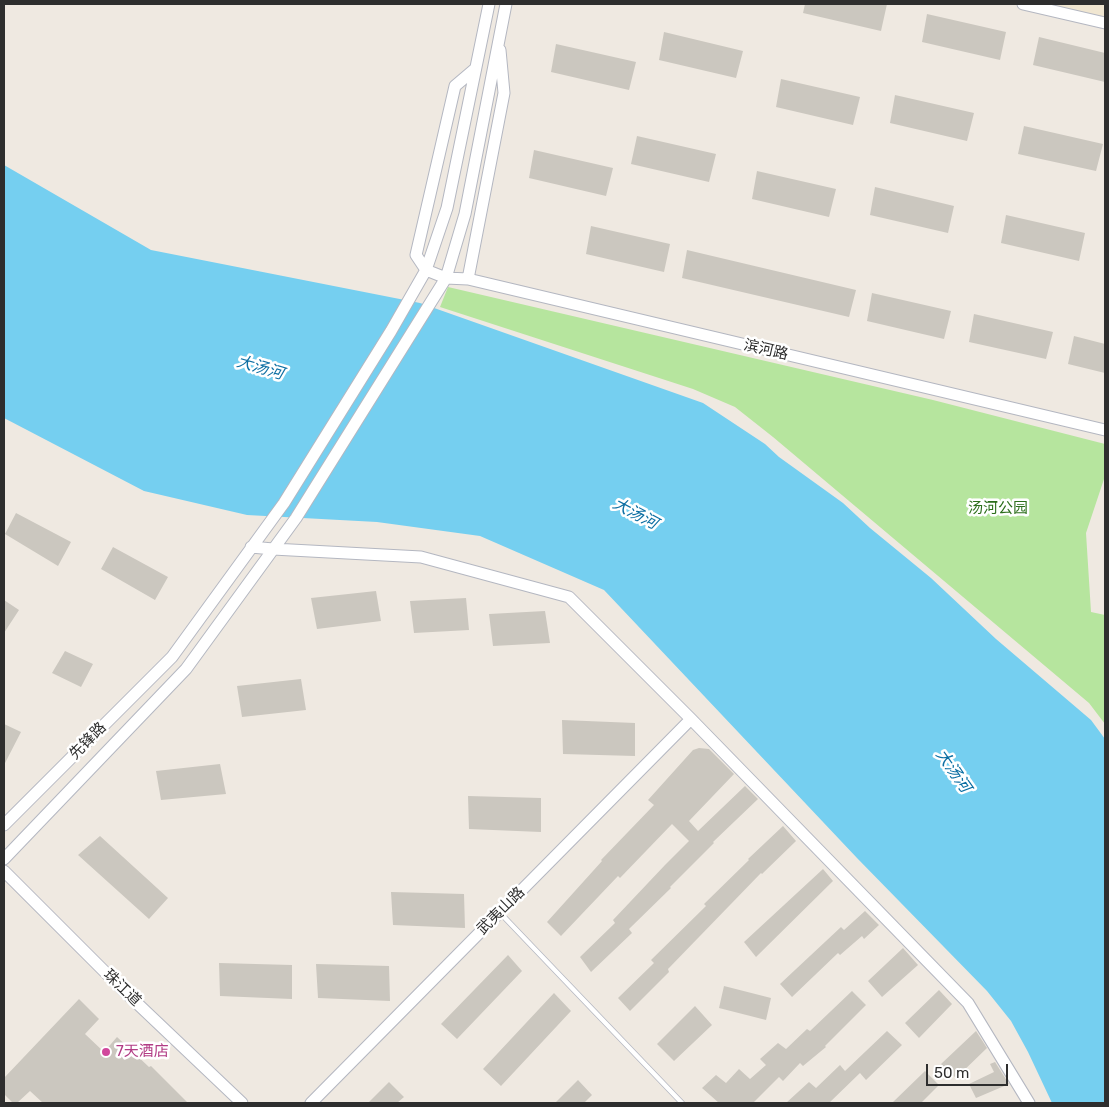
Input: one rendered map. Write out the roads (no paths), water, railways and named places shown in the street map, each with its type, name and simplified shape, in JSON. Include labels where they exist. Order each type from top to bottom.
[{"type":"street","points":[[426,270],[416,255],[455,86],[475,69],[489,4]]},
{"type":"street","points":[[4,859],[186,669],[296,518],[446,278],[465,214],[506,4]]},
{"type":"street","points":[[1024,4],[1105,23]]},
{"type":"street","points":[[468,279],[504,92],[499,36]]},
{"type":"street","name":"先锋路","points":[[4,825],[172,657],[284,503],[426,270],[447,208],[475,69]]},
{"type":"street","name":"滨河路","points":[[426,270],[446,278],[468,279],[1105,430]]},
{"type":"street","points":[[252,547],[421,557],[569,597],[692,719],[968,1003],[1029,1103]]},
{"type":"street","name":"武夷山路","points":[[311,1103],[692,719]]},
{"type":"street","name":"珠江道","points":[[4,871],[122,989],[242,1103]]},
{"type":"lane","points":[[505,918],[682,1103]]},
{"type":"water","name":"大汤河","points":[[4,165],[151,250],[420,303],[703,403],[765,444],[779,457],[843,503],[870,528],[931,578],[996,639],[1091,720],[1105,739],[1105,1103],[1052,1103],[1011,1021],[987,991],[857,858],[604,590],[480,536],[377,522],[247,515],[144,491],[4,418]]},
{"type":"place","name":"7天酒店","points":[[106,1052]]},
{"type":"park label","name":"汤河公园","points":[[998,509]]}]
